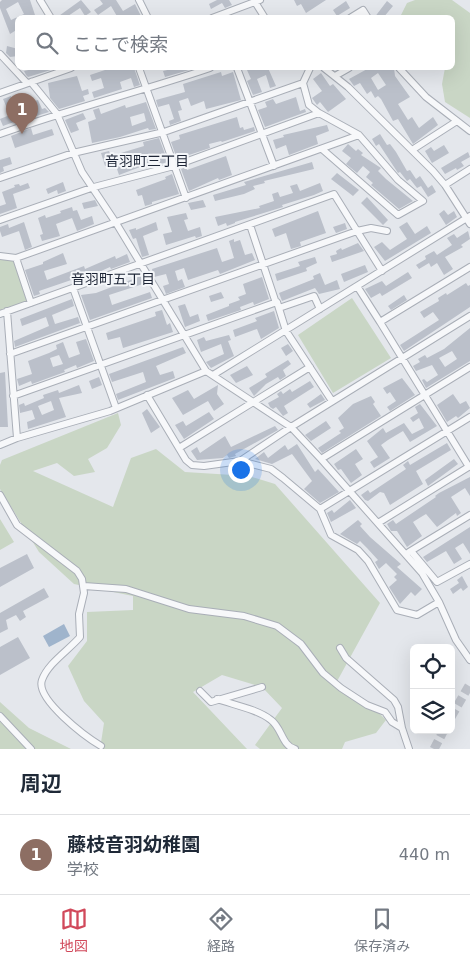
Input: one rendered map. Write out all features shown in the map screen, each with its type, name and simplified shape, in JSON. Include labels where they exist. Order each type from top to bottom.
[{"type":"street","points":[[40,0],[49,15]]},
{"type":"street","points":[[139,0],[146,15]]},
{"type":"street","points":[[220,15],[252,2],[263,15]]},
{"type":"street","points":[[355,15],[363,10],[366,15]]},
{"type":"street","points":[[0,54],[15,68]]},
{"type":"street","points":[[17,70],[57,114],[82,172],[94,187],[206,371],[291,427],[378,523],[437,582],[470,564]]},
{"type":"street","points":[[0,93],[65,70]]},
{"type":"street","points":[[140,70],[164,132],[186,198]]},
{"type":"street","points":[[0,134],[57,114],[147,90],[204,70]]},
{"type":"street","points":[[238,70],[274,166]]},
{"type":"street","points":[[309,70],[303,83],[309,105],[319,113],[359,135],[398,180],[423,201],[398,216],[322,149]]},
{"type":"street","points":[[213,375],[469,219],[445,185],[412,150],[327,70]]},
{"type":"street","points":[[335,76],[346,70]]},
{"type":"street","points":[[401,70],[426,98],[470,131]]},
{"type":"street","points":[[0,178],[73,153],[164,132],[303,83]]},
{"type":"street","points":[[0,220],[94,187],[174,166],[319,113]]},
{"type":"street","points":[[412,150],[457,121]]},
{"type":"street","points":[[0,256],[16,258],[359,135]]},
{"type":"street","points":[[445,185],[470,169]]},
{"type":"street","points":[[0,314],[334,194],[382,271]]},
{"type":"street","points":[[250,224],[286,330],[332,401]]},
{"type":"street","points":[[10,354],[357,231],[371,228],[387,231]]},
{"type":"street","points":[[16,258],[31,303]]},
{"type":"street","points":[[380,322],[470,267]]},
{"type":"street","points":[[357,286],[469,466],[378,523]]},
{"type":"street","points":[[73,288],[116,408]]},
{"type":"street","points":[[13,396],[184,335],[277,306],[314,296],[320,309]]},
{"type":"street","points":[[7,311],[17,438]]},
{"type":"street","points":[[240,461],[332,401],[470,316]]},
{"type":"street","points":[[179,448],[310,366]]},
{"type":"street","points":[[321,460],[470,367]]},
{"type":"street","points":[[0,445],[17,438],[116,408],[206,371]]},
{"type":"street","points":[[147,395],[186,460],[192,465],[204,466],[240,461],[271,469],[320,510],[332,535],[358,550],[368,561],[397,610],[417,615],[440,602]]},
{"type":"street","points":[[320,510],[470,417]]},
{"type":"street","points":[[0,494],[17,525],[77,571],[84,586],[79,614],[80,637],[50,667],[42,680],[41,686],[54,709],[64,715],[85,736],[101,746]]},
{"type":"street","points":[[408,553],[470,515]]},
{"type":"street","points":[[408,553],[440,602],[456,640],[470,660]]},
{"type":"street","points":[[84,586],[126,589],[189,609],[244,616],[277,626],[302,644],[323,672],[341,688],[367,705],[385,712],[392,722],[402,728]]},
{"type":"street","points":[[340,648],[346,658],[394,700],[409,749]]},
{"type":"street","points":[[200,691],[211,702],[262,688]]},
{"type":"street","points":[[217,699],[262,714],[270,719],[276,724],[287,746],[295,749]]},
{"type":"street","points":[[0,716],[30,749]]},
{"type":"green space","points":[[415,0],[452,0],[470,13],[470,118],[445,102],[442,84],[445,70],[455,70],[455,15],[401,15],[407,3]]},
{"type":"green space","points":[[0,258],[14,260],[28,302],[0,312]]},
{"type":"green space","points":[[352,298],[391,358],[333,393],[298,335]]},
{"type":"green space","points":[[118,413],[121,425],[107,448],[88,459],[95,472],[74,476],[57,463],[33,471],[113,507],[131,458],[156,449],[185,472],[249,476],[275,484],[380,603],[335,685],[376,710],[386,720],[376,733],[345,742],[342,749],[260,749],[255,745],[282,708],[262,687],[222,675],[193,692],[247,749],[100,749],[104,723],[84,701],[68,666],[87,641],[87,612],[133,610],[133,596],[74,584],[39,552],[0,489],[0,465],[2,460]]},
{"type":"green space","points":[[0,519],[14,542],[0,550]]},
{"type":"green space","points":[[0,702],[29,728],[71,749],[0,749]]},
{"type":"water","points":[[64,624],[70,636],[49,647],[43,636]]},
{"type":"building","points":[[2,0],[30,0],[35,15],[22,15],[24,14],[18,2],[6,9],[11,20],[15,18],[15,31],[10,34],[0,8]]},
{"type":"building","points":[[81,0],[91,12],[84,15],[80,8],[70,15],[60,15]]},
{"type":"building","points":[[100,0],[116,0],[123,11],[135,4],[140,15],[116,15],[111,6],[98,15],[94,10],[103,4]]},
{"type":"building","points":[[217,0],[229,0],[232,5],[225,8],[222,3],[211,9],[209,4]]},
{"type":"building","points":[[294,0],[326,0],[306,13],[301,4],[297,6]]},
{"type":"building","points":[[346,1],[350,8],[339,15],[336,15],[333,10]]},
{"type":"building","points":[[387,1],[393,6],[386,15],[376,15]]},
{"type":"building","points":[[7,46],[15,48],[15,56],[10,57],[6,53]]},
{"type":"building","points":[[28,70],[51,70],[28,77],[24,71]]},
{"type":"building","points":[[105,70],[135,70],[140,85],[134,87],[131,78],[120,82],[122,89],[94,98],[92,92],[104,88],[101,78],[92,81],[90,75]]},
{"type":"building","points":[[167,70],[189,70],[165,77],[163,71]]},
{"type":"building","points":[[247,70],[269,70],[276,86],[270,88],[266,75],[257,79],[262,92],[253,95],[247,81],[251,79]]},
{"type":"building","points":[[365,70],[394,70],[395,76],[410,97],[398,104],[408,120],[412,117],[419,128],[433,117],[438,125],[413,144],[398,119],[393,121],[378,96],[375,98],[371,91],[367,94],[360,83],[354,86],[349,79]],"holes":[[[378,73],[386,85],[378,90],[371,78]]]},
{"type":"building","points":[[221,72],[222,76],[233,72],[241,100],[206,109],[204,101],[191,106],[188,98],[179,101],[182,110],[178,111],[181,121],[170,125],[169,121],[174,119],[169,104],[158,107],[156,100],[185,92],[183,84]]},
{"type":"building","points":[[321,73],[330,86],[333,84],[346,99],[328,112],[320,102],[317,105],[312,98],[322,91],[313,79]]},
{"type":"building","points":[[77,76],[82,91],[88,89],[89,94],[83,96],[85,101],[59,109],[50,98],[48,83]]},
{"type":"building","points":[[11,96],[13,100],[22,96],[25,104],[38,100],[42,109],[45,108],[49,112],[33,117],[33,115],[3,126],[0,119],[10,115],[3,99]]},
{"type":"building","points":[[296,97],[300,111],[305,109],[306,112],[265,127],[258,110],[267,107],[265,102],[273,99],[276,104]]},
{"type":"building","points":[[146,102],[156,129],[149,130],[148,128],[92,143],[88,122],[96,119],[93,110],[99,108],[101,114],[125,105],[126,108]],"holes":[[[144,113],[146,121],[132,126],[130,117]]]},
{"type":"building","points":[[83,113],[86,119],[76,123],[79,130],[71,133],[65,120]]},
{"type":"building","points":[[237,117],[240,128],[243,127],[244,130],[254,127],[255,131],[222,142],[209,144],[210,148],[177,159],[171,142],[180,139],[179,135]]},
{"type":"building","points":[[327,125],[329,131],[316,136],[318,144],[289,155],[286,145],[276,149],[273,140],[284,137],[283,135]]},
{"type":"building","points":[[31,128],[33,135],[52,129],[54,135],[15,148],[11,136]]},
{"type":"building","points":[[380,134],[387,145],[390,144],[396,152],[407,171],[410,170],[416,179],[420,176],[428,188],[432,185],[436,192],[428,197],[421,186],[417,188],[410,179],[407,181],[400,172],[398,173],[379,144],[376,146],[372,139]]},
{"type":"building","points":[[159,138],[168,162],[141,169],[140,167],[119,175],[115,163],[105,166],[101,153],[109,151],[111,156],[144,146],[143,142]]},
{"type":"building","points":[[348,144],[356,151],[358,149],[363,153],[361,155],[381,168],[378,171],[413,201],[399,209],[371,185],[373,183],[366,177],[370,172],[363,166],[357,173],[346,164],[351,158],[342,151]]},
{"type":"building","points":[[444,145],[449,153],[432,163],[425,151],[431,147],[434,151]]},
{"type":"building","points":[[468,152],[470,157],[461,162],[464,166],[445,174],[441,168]]},
{"type":"building","points":[[226,156],[232,175],[219,180],[218,178],[189,191],[181,169],[186,167],[187,170]]},
{"type":"building","points":[[10,157],[12,164],[3,167],[4,171],[0,173],[0,160]]},
{"type":"building","points":[[312,162],[314,169],[264,181],[265,183],[253,186],[255,189],[244,194],[215,201],[213,195],[246,185],[244,182]]},
{"type":"building","points":[[337,173],[359,190],[353,196],[331,179]]},
{"type":"building","points":[[172,174],[179,194],[145,206],[142,195],[138,196],[136,190],[166,179],[165,177]]},
{"type":"building","points":[[63,182],[66,191],[58,194],[57,190],[48,194],[46,189]]},
{"type":"building","points":[[28,183],[30,188],[13,194],[17,208],[0,214],[0,206],[6,204],[2,192],[15,187],[14,185],[19,184],[20,186]]},
{"type":"building","points":[[320,183],[323,191],[314,195],[227,226],[226,223],[218,226],[215,217],[260,208],[259,206],[274,201],[272,194],[278,192],[280,197],[293,193],[290,186],[297,184],[300,191]]},
{"type":"building","points":[[367,197],[388,220],[383,225],[361,203]]},
{"type":"building","points":[[95,200],[98,206],[84,209],[82,203]]},
{"type":"building","points":[[203,200],[206,207],[191,210],[188,203]]},
{"type":"building","points":[[72,207],[73,211],[77,210],[81,220],[92,216],[94,224],[77,231],[72,218],[56,224],[60,236],[42,241],[40,235],[43,234],[38,218],[45,215],[46,218]]},
{"type":"building","points":[[444,210],[448,215],[454,211],[457,217],[446,225],[439,214]]},
{"type":"building","points":[[318,211],[326,233],[300,242],[301,246],[291,249],[286,233],[275,237],[272,229]]},
{"type":"building","points":[[186,213],[188,219],[184,220],[188,231],[200,227],[202,236],[196,238],[195,236],[166,245],[163,234],[172,232],[167,217]]},
{"type":"building","points":[[24,222],[32,247],[25,250],[19,231],[2,237],[0,231],[0,227],[8,224],[9,228]]},
{"type":"building","points":[[156,222],[158,230],[143,236],[149,255],[142,257],[136,238],[133,239],[129,230],[136,228],[136,230]]},
{"type":"building","points":[[407,222],[415,234],[427,226],[431,233],[385,261],[374,247],[382,242],[390,250],[407,239],[399,227]]},
{"type":"building","points":[[345,223],[347,229],[336,233],[333,227]]},
{"type":"building","points":[[468,231],[470,239],[461,245],[463,247],[445,257],[453,269],[444,275],[437,263],[431,267],[429,263],[419,269],[416,265],[426,259],[425,256],[434,251],[437,255],[452,245],[447,238],[454,234],[457,238]]},
{"type":"building","points":[[234,239],[234,242],[240,240],[245,255],[252,253],[255,260],[220,274],[218,270],[188,280],[184,268],[175,271],[178,281],[182,279],[185,287],[166,294],[163,286],[169,284],[166,274],[154,277],[152,269],[217,248],[222,262],[234,258],[229,241]]},
{"type":"building","points":[[358,243],[364,251],[332,262],[330,256],[337,254],[336,251]]},
{"type":"building","points":[[63,253],[67,264],[44,271],[47,280],[84,266],[85,269],[115,256],[116,259],[127,254],[130,262],[111,269],[110,267],[81,280],[80,277],[39,291],[40,294],[34,296],[25,270],[43,264],[43,262]]},
{"type":"building","points":[[315,257],[317,263],[306,268],[307,271],[277,281],[275,274],[300,266],[298,262]]},
{"type":"building","points":[[365,265],[368,272],[344,282],[341,274]]},
{"type":"building","points":[[408,272],[412,278],[382,296],[380,293],[371,298],[365,289],[382,281],[386,286]]},
{"type":"building","points":[[320,273],[325,285],[337,280],[340,289],[319,294],[315,288],[282,301],[279,293],[314,279],[313,276]]},
{"type":"building","points":[[141,276],[143,284],[109,295],[112,305],[150,292],[152,298],[90,320],[81,295],[96,293]]},
{"type":"building","points":[[262,277],[269,299],[254,305],[253,302],[240,307],[241,310],[208,321],[206,315],[229,306],[229,304],[240,300],[238,297],[246,294],[243,284]]},
{"type":"building","points":[[466,283],[468,286],[470,285],[470,307],[404,351],[400,345],[439,320],[433,312],[424,318],[420,312],[439,301],[438,298],[446,293],[447,295]]},
{"type":"building","points":[[221,292],[224,298],[211,302],[209,296]]},
{"type":"building","points":[[404,295],[407,300],[391,310],[388,306]]},
{"type":"building","points":[[72,299],[74,306],[52,315],[55,324],[78,317],[80,323],[15,347],[14,341],[49,326],[46,317],[22,326],[20,319]]},
{"type":"building","points":[[185,304],[190,317],[198,314],[200,321],[185,327],[178,306]]},
{"type":"building","points":[[162,310],[167,325],[170,323],[173,332],[123,348],[120,337],[108,340],[106,333],[156,316],[155,312]]},
{"type":"building","points":[[274,311],[279,328],[261,339],[257,329],[235,337],[233,330],[257,321],[255,318]]},
{"type":"building","points":[[470,328],[470,361],[426,388],[422,380],[424,379],[427,382],[438,375],[432,365],[416,371],[413,366],[420,362],[418,359],[425,355],[427,358],[444,349]],"holes":[[[452,351],[457,359],[445,367],[439,358]]]},
{"type":"building","points":[[229,335],[231,340],[228,341],[234,356],[211,368],[206,362],[224,354],[221,344],[201,352],[197,340],[204,337],[206,341]]},
{"type":"building","points":[[86,339],[94,361],[77,368],[76,365],[64,370],[65,372],[32,384],[31,381],[19,386],[17,379],[32,374],[28,361],[57,349],[56,345],[63,342],[69,358],[80,354],[76,342]],"holes":[[[59,355],[63,364],[53,367],[50,358]]]},
{"type":"building","points":[[288,344],[293,351],[286,356],[281,348]]},
{"type":"building","points":[[183,347],[186,353],[156,366],[160,375],[173,371],[175,378],[118,400],[116,394],[146,382],[143,372],[112,382],[109,374]]},
{"type":"building","points":[[288,360],[291,364],[283,370],[286,376],[280,380],[278,377],[266,384],[254,396],[249,388],[267,377],[265,374]]},
{"type":"building","points":[[247,366],[253,375],[236,383],[230,375]]},
{"type":"building","points":[[5,372],[8,427],[0,427],[0,373]]},
{"type":"building","points":[[99,377],[102,385],[92,389],[89,381]]},
{"type":"building","points":[[402,378],[415,395],[390,411],[387,407],[396,401],[390,392],[387,394],[383,388]]},
{"type":"building","points":[[310,381],[314,387],[284,406],[288,413],[283,416],[276,407],[273,409],[270,407],[268,403],[279,397],[277,394],[281,391],[283,394],[290,389],[292,392]]},
{"type":"building","points":[[79,385],[82,393],[59,398],[66,417],[28,429],[27,422],[35,419],[32,410],[20,413],[19,405],[24,403],[25,406],[44,398],[43,395],[58,390],[59,393]],"holes":[[[51,401],[54,410],[42,415],[38,406]]]},
{"type":"building","points":[[218,385],[217,394],[224,404],[214,411],[208,401],[183,415],[172,398],[188,390],[194,399]]},
{"type":"building","points":[[321,394],[325,400],[310,408],[307,404]]},
{"type":"building","points":[[453,394],[460,404],[466,401],[470,408],[458,418],[456,416],[447,422],[437,405]]},
{"type":"building","points":[[371,396],[375,402],[373,404],[381,416],[322,453],[318,448],[341,433],[339,431],[344,428],[338,418],[353,404]]},
{"type":"building","points":[[420,404],[437,426],[410,442],[403,431],[388,440],[381,445],[390,458],[374,468],[370,462],[378,457],[367,441],[383,428],[386,433],[404,423],[412,434],[424,428],[419,418],[413,422],[410,418],[418,413],[415,407]]},
{"type":"building","points":[[147,409],[160,427],[151,433],[142,413]]},
{"type":"building","points":[[209,412],[214,419],[184,439],[175,425],[183,421],[186,426]]},
{"type":"building","points":[[326,421],[331,428],[311,441],[305,435]]},
{"type":"building","points":[[275,426],[278,430],[235,454],[236,456],[229,458],[227,455],[223,458],[197,460],[191,451],[197,447],[200,453],[225,436],[231,447]]},
{"type":"building","points":[[447,443],[451,450],[416,471],[423,484],[390,505],[384,493],[380,492],[368,501],[361,495],[368,490],[370,493],[406,469],[403,465],[408,461],[410,465]]},
{"type":"building","points":[[297,444],[315,472],[318,469],[339,492],[320,503],[304,489],[312,481],[292,454],[272,464],[255,459],[264,452],[268,458],[285,445],[288,450]]},
{"type":"building","points":[[356,449],[363,459],[355,464],[362,475],[351,483],[341,469],[338,470],[334,464]]},
{"type":"building","points":[[454,459],[458,464],[428,486],[425,480]]},
{"type":"building","points":[[470,477],[470,496],[465,488],[451,497],[461,513],[457,516],[456,513],[437,527],[426,514],[421,517],[413,522],[422,536],[407,547],[397,531],[391,531],[387,524],[393,520],[396,524],[439,493]]},
{"type":"building","points":[[350,500],[356,508],[331,522],[327,513],[332,510],[334,513]]},
{"type":"building","points":[[358,520],[362,524],[360,526],[370,537],[401,564],[397,567],[422,589],[415,596],[411,592],[400,604],[389,587],[397,580],[394,577],[397,574],[386,563],[379,569],[375,562],[378,560],[360,541],[357,544],[340,534]]},
{"type":"building","points":[[470,527],[470,554],[463,543],[455,548],[462,559],[454,564],[446,551],[427,562],[423,557]]},
{"type":"building","points":[[27,554],[34,568],[0,587],[0,568]]},
{"type":"building","points":[[462,576],[468,587],[463,591],[461,588],[453,594],[450,589],[459,583],[457,580]]},
{"type":"building","points":[[44,588],[49,597],[23,611],[26,617],[20,621],[16,615],[6,620],[8,629],[0,633],[0,613]]},
{"type":"building","points":[[18,637],[30,658],[0,675],[0,647]]},
{"type":"tunnel","points":[[455,710],[470,684]]},
{"type":"tunnel","points":[[434,749],[442,734]]},
{"type":"place","name":"藤枝音羽幼稚園","points":[[22,134]]},
{"type":"district","name":"音羽町三丁目","points":[[147,161]]},
{"type":"district","name":"音羽町五丁目","points":[[113,279]]}]
